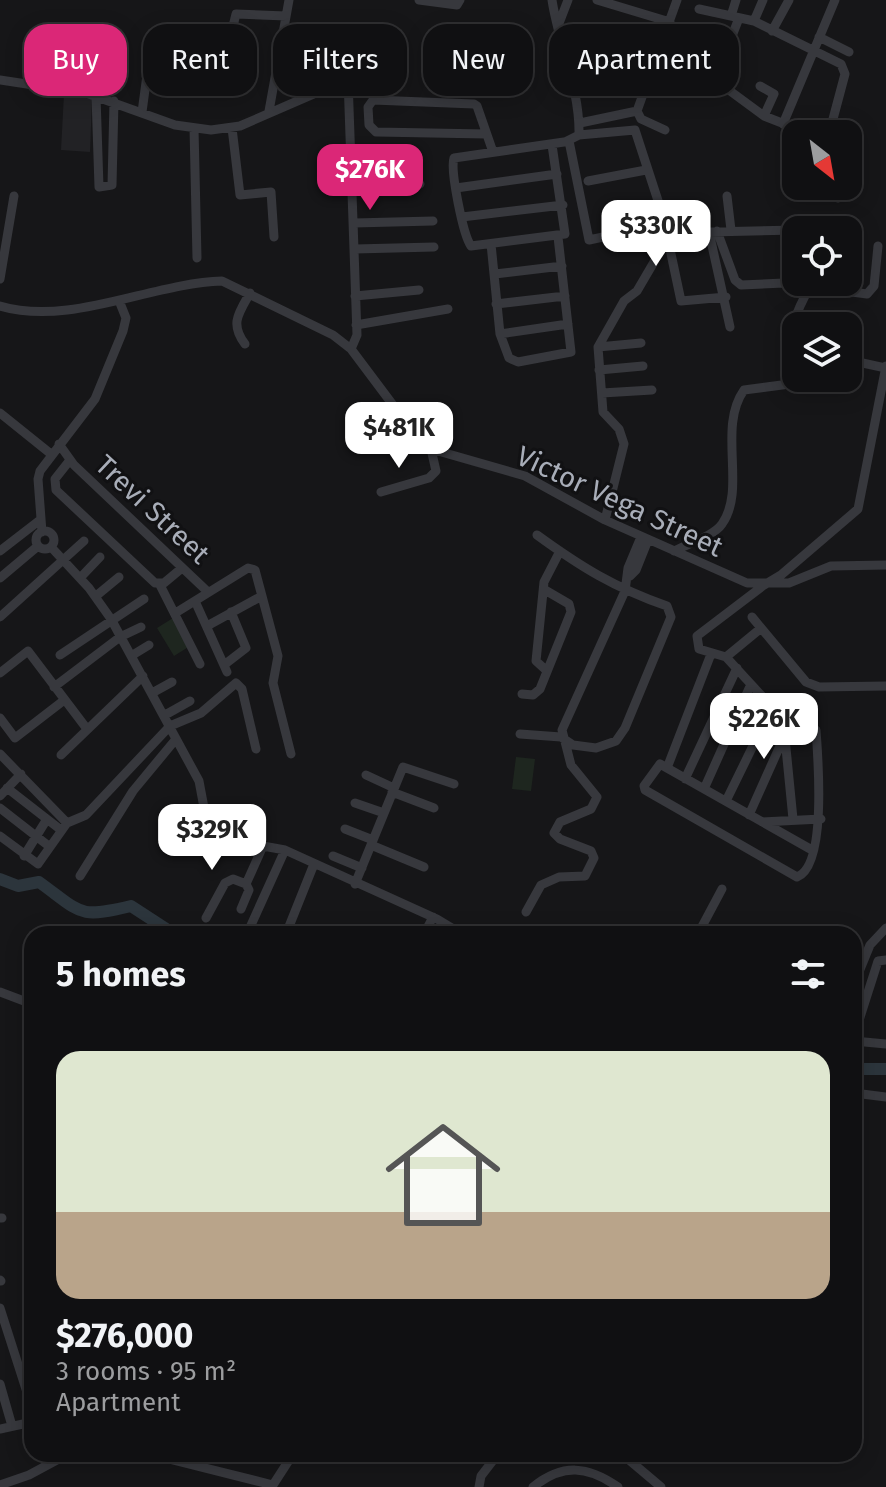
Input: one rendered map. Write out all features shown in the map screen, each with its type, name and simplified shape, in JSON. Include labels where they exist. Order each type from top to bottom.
[{"type":"street","points":[[269,111],[289,0]]},
{"type":"street","points":[[419,0],[457,5],[460,0]]},
{"type":"street","points":[[552,0],[556,24]]},
{"type":"street","points":[[559,24],[568,0]]},
{"type":"street","points":[[597,0],[670,22],[677,0]]},
{"type":"street","points":[[733,24],[736,0]]},
{"type":"street","points":[[754,21],[763,0]]},
{"type":"street","points":[[772,31],[789,0]]},
{"type":"street","points":[[785,120],[835,0]]},
{"type":"street","points":[[699,9],[754,21],[845,69],[832,120]]},
{"type":"street","points":[[234,24],[236,14],[286,16]]},
{"type":"street","points":[[819,37],[849,52]]},
{"type":"street","points":[[114,101],[112,185],[99,187],[96,96],[114,101],[142,112],[194,128],[232,128],[348,79],[356,325],[351,349]]},
{"type":"street","points":[[0,80],[24,84]]},
{"type":"street","points":[[760,86],[774,94],[764,116]]},
{"type":"street","points":[[142,112],[144,96]]},
{"type":"street","points":[[576,96],[579,135]]},
{"type":"street","points":[[641,96],[637,111],[641,119],[665,130]]},
{"type":"street","points":[[737,96],[764,116],[782,124]]},
{"type":"street","points":[[486,134],[376,132],[369,125],[368,107],[373,100],[474,104],[486,134],[493,152]]},
{"type":"street","points":[[580,123],[637,111]]},
{"type":"street","points":[[194,128],[197,258]]},
{"type":"street","points":[[232,128],[240,195],[271,192],[274,237]]},
{"type":"street","points":[[561,142],[557,174],[567,231],[558,237],[491,244],[468,243],[456,188],[454,158],[561,142],[579,135],[633,129],[664,224],[681,301],[726,297]]},
{"type":"street","points":[[561,142],[589,240],[664,224],[713,232],[782,230]]},
{"type":"street","points":[[588,181],[646,170]]},
{"type":"street","points":[[456,188],[557,174]]},
{"type":"street","points":[[352,187],[420,184]]},
{"type":"street","points":[[0,279],[14,196]]},
{"type":"street","points":[[727,196],[731,230]]},
{"type":"street","points":[[462,217],[563,205]]},
{"type":"street","points":[[354,223],[433,221]]},
{"type":"street","points":[[713,232],[737,283],[782,283]]},
{"type":"street","points":[[713,232],[730,327]]},
{"type":"street","points":[[491,244],[500,334],[509,358],[515,362],[571,352],[558,237]]},
{"type":"street","points":[[862,293],[867,294],[874,286],[878,246]]},
{"type":"street","points":[[355,249],[434,247]]},
{"type":"street","points":[[605,520],[624,444],[619,429],[603,412],[598,347],[624,301],[637,291],[654,262]]},
{"type":"street","points":[[495,274],[562,266]]},
{"type":"street","points":[[0,307],[18,311],[120,303],[202,281],[222,281],[250,293],[333,335],[351,349],[420,441],[431,449],[436,471],[429,478],[381,492]]},
{"type":"street","points":[[355,296],[419,290]]},
{"type":"street","points":[[245,344],[235,331],[235,320],[250,293]]},
{"type":"street","points":[[496,304],[565,296]]},
{"type":"street","points":[[42,532],[38,479],[55,449],[85,417],[110,365],[126,318],[120,303]]},
{"type":"street","points":[[356,325],[448,309]]},
{"type":"street","points":[[500,334],[568,324]]},
{"type":"street","points":[[598,347],[641,343]]},
{"type":"street","points":[[812,850],[667,768],[655,765],[644,786],[645,790],[801,877],[812,850],[821,819],[816,730],[772,707],[726,657],[699,649],[697,636],[702,629],[781,575],[858,509],[886,367],[862,363]]},
{"type":"street","points":[[599,370],[643,366]]},
{"type":"street","points":[[674,551],[721,526],[726,515],[732,484],[734,421],[737,401],[744,390],[782,385]]},
{"type":"street","points":[[602,393],[652,390]]},
{"type":"street","name":"Trevi Street","points":[[0,413],[69,459],[208,592]]},
{"type":"street","name":"Victor Vega Street","points":[[431,449],[525,476],[644,538],[747,583],[764,585]]},
{"type":"street","points":[[69,459],[55,479],[56,490],[160,585],[177,612],[200,664]]},
{"type":"street","points":[[0,551],[40,520]]},
{"type":"street","points":[[38,546],[37,536],[42,532],[52,533],[51,547]]},
{"type":"street","points":[[520,734],[561,737],[573,745],[596,748],[616,741],[625,728],[671,617],[667,606],[625,591],[587,572],[537,535]]},
{"type":"street","points":[[526,912],[541,885],[559,877],[585,876],[594,858],[587,848],[560,839],[554,833],[560,822],[591,809],[597,797],[571,765],[561,737],[630,576],[636,570],[644,538]]},
{"type":"street","points":[[0,617],[84,541]]},
{"type":"street","points":[[0,578],[38,546],[51,547],[96,596],[165,715],[203,790],[205,813],[263,846],[285,850],[448,926]]},
{"type":"street","points":[[547,671],[536,661],[550,564],[560,551]]},
{"type":"street","points":[[80,578],[100,557]]},
{"type":"street","points":[[764,585],[789,583],[831,566],[886,565]]},
{"type":"street","points":[[160,585],[182,568]]},
{"type":"street","points":[[177,612],[252,568],[278,656],[273,683],[291,754]]},
{"type":"street","points":[[96,596],[119,577]]},
{"type":"street","points":[[522,694],[537,692],[571,607],[545,590]]},
{"type":"street","points":[[207,626],[260,597]]},
{"type":"street","points":[[60,655],[144,599]]},
{"type":"street","points":[[195,601],[226,669],[246,648],[231,612]]},
{"type":"street","points":[[752,617],[806,682],[819,687],[886,686]]},
{"type":"street","points":[[54,687],[120,637],[141,627]]},
{"type":"street","points":[[726,657],[760,629]]},
{"type":"street","points":[[131,656],[149,645]]},
{"type":"street","points":[[0,673],[28,651],[87,729]]},
{"type":"street","points":[[667,768],[711,654]]},
{"type":"street","points":[[685,779],[737,668]]},
{"type":"street","points":[[61,755],[143,676]]},
{"type":"street","points":[[152,693],[172,682]]},
{"type":"street","points":[[0,836],[37,864],[64,826],[86,815],[170,726],[209,707],[236,683],[242,689],[256,749]]},
{"type":"street","points":[[704,789],[751,684]]},
{"type":"street","points":[[0,718],[15,738],[63,701]]},
{"type":"street","points":[[165,715],[190,701]]},
{"type":"street","points":[[726,801],[772,707]]},
{"type":"street","points":[[749,815],[792,719]]},
{"type":"street","points":[[785,735],[793,819]]},
{"type":"street","points":[[80,876],[133,791],[176,739]]},
{"type":"street","points":[[1,756],[21,774],[64,826]]},
{"type":"street","points":[[355,884],[393,790],[406,766],[454,784]]},
{"type":"street","points":[[21,774],[4,792],[64,826]]},
{"type":"street","points":[[366,775],[434,808]]},
{"type":"street","points":[[355,803],[384,813]]},
{"type":"street","points":[[0,808],[50,847]]},
{"type":"street","points":[[24,856],[47,819]]},
{"type":"street","points":[[762,822],[821,819]]},
{"type":"street","points":[[345,829],[424,867]]},
{"type":"street","points":[[246,884],[263,846]]},
{"type":"street","points":[[251,926],[285,850]]},
{"type":"street","points":[[333,856],[362,868]]},
{"type":"street","points":[[289,926],[314,864]]},
{"type":"street","points":[[206,918],[225,883],[233,879],[246,884],[249,890],[241,909]]},
{"type":"street","points":[[702,926],[722,889]]},
{"type":"street","points":[[428,926],[433,917]]},
{"type":"street","points":[[862,964],[870,945],[886,928]]},
{"type":"street","points":[[862,1012],[878,961],[886,960]]},
{"type":"street","points":[[0,992],[24,1001]]},
{"type":"street","points":[[862,1039],[885,1042]]},
{"type":"street","points":[[862,1094],[886,1097]]},
{"type":"street","points":[[0,1308],[24,1383]]},
{"type":"street","points":[[0,1384],[12,1426]]},
{"type":"street","points":[[0,1429],[24,1424]]},
{"type":"street","points":[[0,1485],[53,1462]]},
{"type":"street","points":[[183,1462],[276,1484],[288,1462]]},
{"type":"street","points":[[479,1487],[481,1476],[492,1462]]},
{"type":"street","points":[[631,1462],[661,1487]]},
{"type":"street","points":[[533,1487],[561,1470],[580,1468],[594,1472],[618,1487]]},
{"type":"shaded area","points":[[64,96],[92,99],[90,152],[61,150]]},
{"type":"shaded area","points":[[173,618],[190,646],[174,656],[157,628]]},
{"type":"shaded area","points":[[516,757],[535,759],[531,791],[512,789]]},
{"type":"waterway","points":[[0,879],[18,886],[39,882],[73,907],[89,912],[131,906],[162,926]]},
{"type":"waterway","points":[[862,1069],[886,1069]]}]
